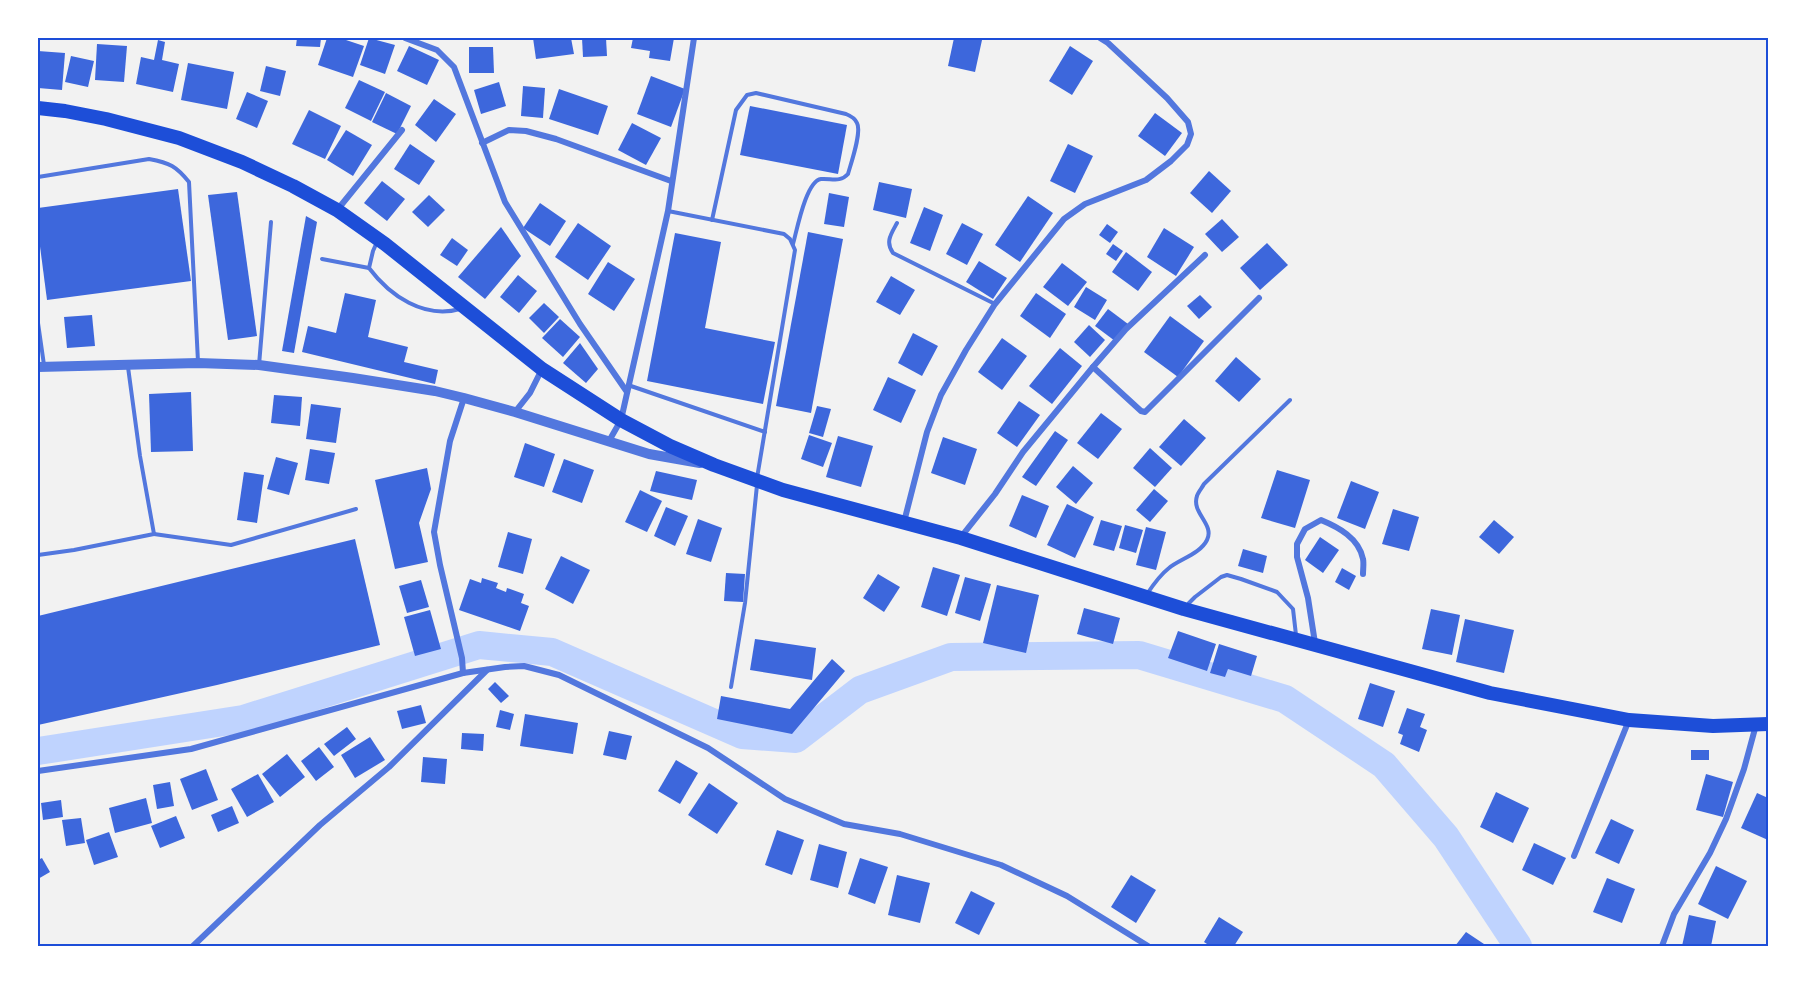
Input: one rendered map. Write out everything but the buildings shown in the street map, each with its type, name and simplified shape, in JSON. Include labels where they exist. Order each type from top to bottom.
[{"type":"main road","points":[[38,108],[106,119],[179,138],[242,162],[293,186],[337,210],[379,239],[542,369],[621,420],[670,446],[783,490],[961,538],[1184,609],[1490,693],[1629,720],[1713,726],[1762,725]]},
{"type":"street","points":[[405,38],[437,50],[453,67],[505,202],[580,324],[628,389]]},
{"type":"street","points":[[609,441],[621,420],[668,211],[694,38]]},
{"type":"street","points":[[904,522],[927,432],[941,395],[995,304],[1064,219],[1085,204],[1146,180],[1171,161],[1186,145],[1191,134],[1188,122],[1167,99],[1100,38]]},
{"type":"street","points":[[337,210],[402,130]]},
{"type":"street","points":[[482,143],[508,130],[526,131],[556,139],[671,181]]},
{"type":"street","points":[[961,538],[995,494],[1023,452],[1093,367],[1126,330],[1205,255]]},
{"type":"street","points":[[1093,367],[1141,411],[1145,412],[1258,298]]},
{"type":"street","points":[[41,366],[198,363],[259,366],[353,378],[464,398],[649,454],[714,465]]},
{"type":"street","points":[[515,412],[530,393],[542,369]]},
{"type":"street","points":[[463,673],[462,658],[434,532],[450,441],[464,398]]},
{"type":"street","points":[[1315,645],[1308,598],[1297,557],[1297,544],[1305,529],[1321,520],[1338,526],[1353,539],[1363,558],[1363,574]]},
{"type":"street","points":[[38,771],[190,749],[463,673],[524,666],[559,675],[708,748],[785,799],[844,824],[900,834],[1001,865],[1067,896],[1148,946]]},
{"type":"street","points":[[193,946],[320,825],[389,767],[487,669]]},
{"type":"street","points":[[1574,856],[1629,720]]},
{"type":"street","points":[[1662,946],[1674,914],[1710,853],[1726,819],[1762,725]]},
{"type":"street","points":[[38,776],[46,770]]},
{"type":"lane","points":[[712,220],[736,110],[747,95],[756,93],[846,114],[855,119],[859,125],[848,174],[839,180],[818,179],[814,182],[808,193],[793,244]]},
{"type":"lane","points":[[38,177],[149,159],[177,168],[189,182],[198,363]]},
{"type":"lane","points":[[668,211],[784,234],[795,250],[757,480],[746,603],[731,687]]},
{"type":"lane","points":[[259,366],[271,222]]},
{"type":"lane","points":[[897,223],[889,240],[893,254],[995,304]]},
{"type":"lane","points":[[369,268],[379,239]]},
{"type":"lane","points":[[322,259],[369,268],[380,282],[401,299],[429,310],[442,312],[465,307]]},
{"type":"lane","points":[[38,323],[41,366]]},
{"type":"lane","points":[[128,364],[140,456],[154,534]]},
{"type":"lane","points":[[628,389],[765,432]]},
{"type":"lane","points":[[1144,597],[1168,569],[1198,550],[1206,542],[1209,534],[1207,523],[1196,506],[1197,497],[1204,484],[1290,400]]},
{"type":"lane","points":[[38,555],[154,534],[231,545],[356,509]]},
{"type":"lane","points":[[1184,609],[1195,597],[1221,577],[1241,579],[1277,592],[1293,609],[1297,640]]},
{"type":"waterway","points":[[38,751],[243,719],[479,645],[552,652],[742,735],[796,739],[860,690],[951,657],[1139,655],[1285,699],[1384,765],[1446,837],[1518,946]]}]
